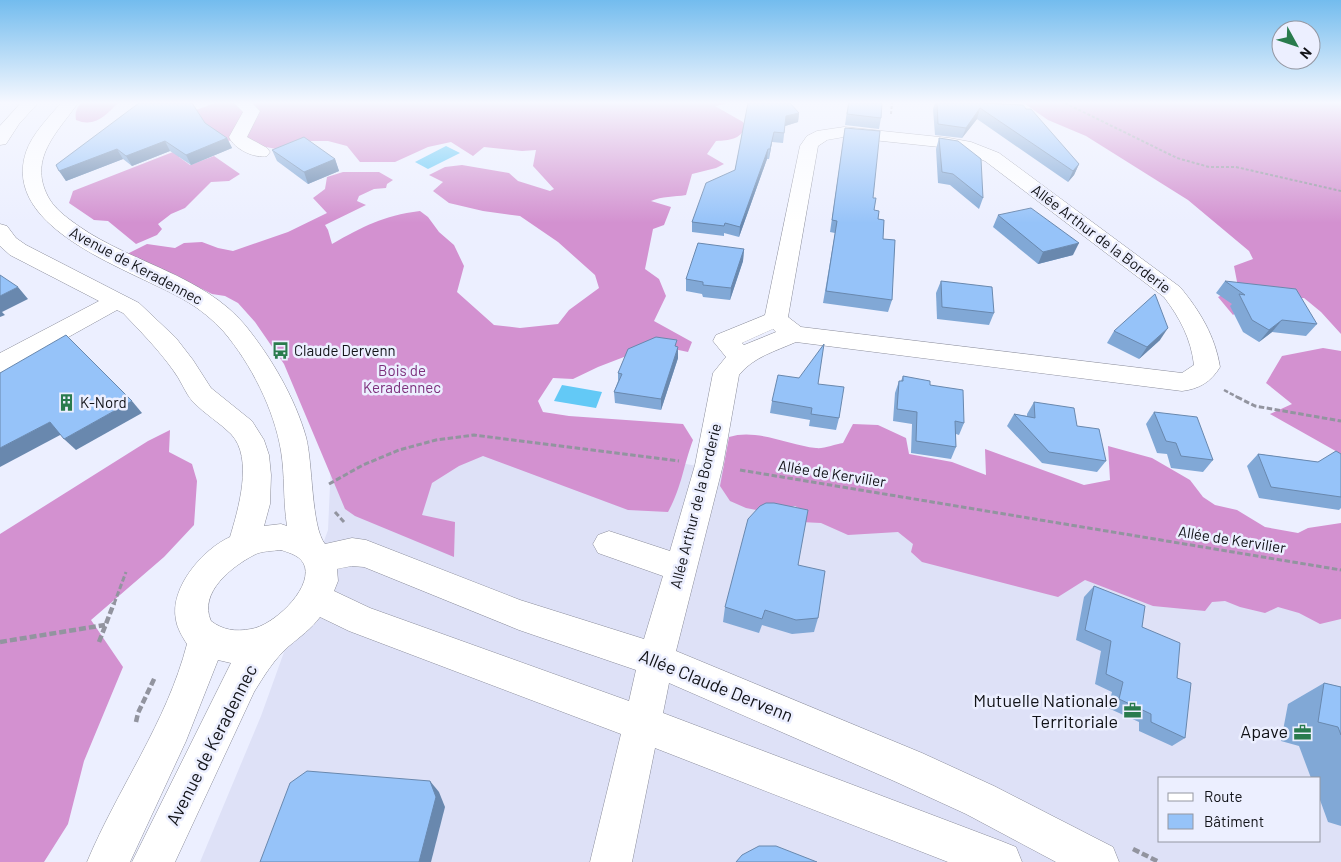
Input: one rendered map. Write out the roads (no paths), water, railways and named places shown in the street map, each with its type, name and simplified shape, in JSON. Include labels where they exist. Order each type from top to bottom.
[{"type":"street","name":"Avenue de Keradennec","points":[[40,143],[35,153],[32,175],[33,183],[40,201],[51,216],[69,231],[106,252],[194,296],[213,308],[236,332],[262,368],[283,408],[295,449],[301,493],[302,531],[313,552]]},
{"type":"street","points":[[245,143],[261,152]]},
{"type":"street","name":"Allée Arthur de la Borderie","points":[[785,327],[811,143]]},
{"type":"street","name":"Allée Arthur de la Borderie","points":[[611,862],[656,660],[710,465],[726,373],[730,366],[785,327],[1166,381],[1191,381],[1199,377],[1207,367],[1205,351],[1199,333],[1186,308],[1172,292],[992,157],[965,146],[950,143]]},
{"type":"street","points":[[0,230],[8,242],[18,250],[118,300],[143,318],[184,366],[202,395],[242,428],[250,440],[255,455],[256,504],[242,547]]},
{"type":"street","points":[[0,364],[118,300]]},
{"type":"street","points":[[281,537],[296,539],[313,552],[322,570],[321,584],[315,598],[295,623],[257,644],[234,648],[213,644],[199,634],[191,619],[192,602],[199,584],[228,553],[265,538],[281,537]]},
{"type":"street","points":[[609,544],[682,569]]},
{"type":"street","name":"Allée Claude Dervenn","points":[[313,552],[366,554],[519,614],[656,660],[908,767],[980,800],[1098,862]]},
{"type":"street","points":[[315,598],[361,620],[642,724],[1000,862]]},
{"type":"street","name":"Avenue de Keradennec","points":[[153,862],[241,680],[256,657],[278,634]]},
{"type":"street","points":[[108,862],[157,764],[188,696],[206,638]]},
{"type":"water","points":[[446,146],[460,153],[428,169],[415,162]]},
{"type":"water","points":[[562,385],[602,392],[596,408],[554,401]]},
{"type":"place","name":"Claude Dervenn","points":[[280,351]]},
{"type":"place","name":"K-Nord","points":[[66,403]]},
{"type":"place","name":"Mutuelle Nationale Territoriale","points":[[1132,711]]},
{"type":"place","name":"Apave","points":[[1302,732]]},
{"type":"park label","name":"Bois de Keradennec","points":[[402,380]]}]
